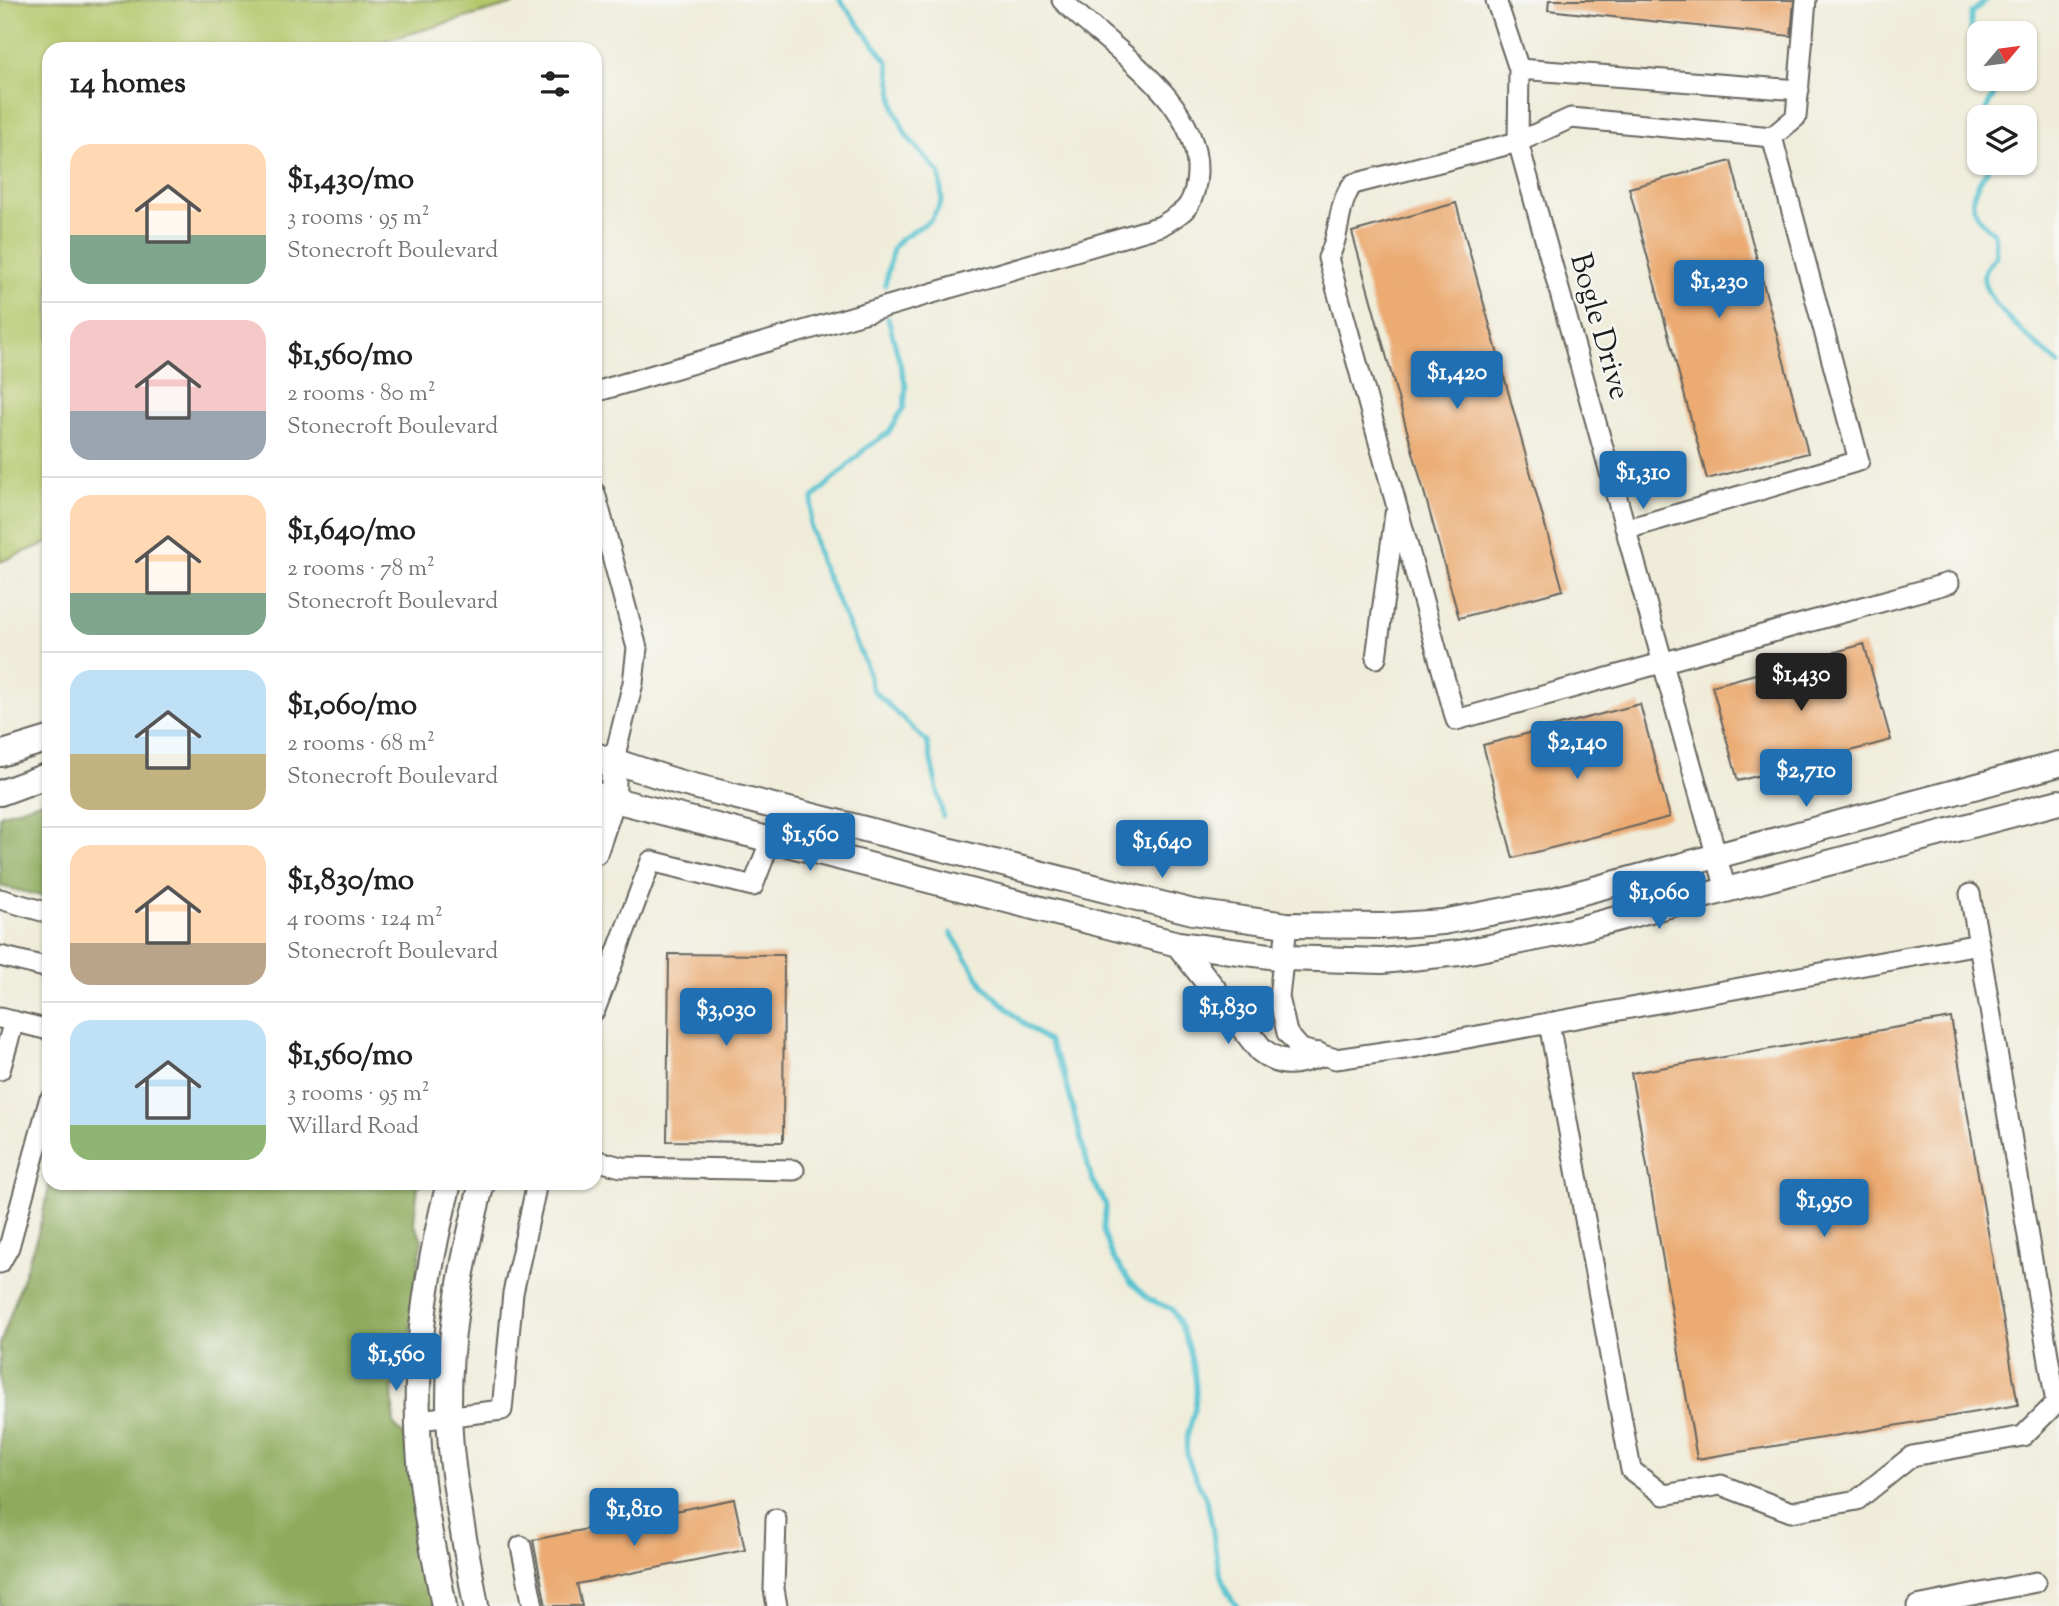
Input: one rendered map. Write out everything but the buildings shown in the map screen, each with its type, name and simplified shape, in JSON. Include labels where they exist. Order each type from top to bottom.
[{"type":"main road","points":[[0,754],[42,741]]},
{"type":"main road","points":[[2059,764],[1542,903],[1443,922],[1384,926],[1287,925],[1193,912],[678,782],[604,757],[604,797],[1178,944],[1285,958],[1382,961],[1459,953],[1567,932],[2059,802]]},
{"type":"main road","points":[[0,793],[42,778]]},
{"type":"main road","points":[[1178,944],[1261,1050],[1275,1060],[1291,1063],[1318,1055]]},
{"type":"main road","points":[[444,1606],[427,1513],[419,1420],[419,1365],[427,1283],[447,1190]]},
{"type":"main road","points":[[476,1606],[458,1508],[450,1367],[459,1288],[480,1190]]},
{"type":"street","points":[[602,390],[939,288],[1161,226],[1187,207],[1196,183],[1198,154],[1166,94],[1062,0]]},
{"type":"street","name":"Bogle Drive","points":[[1496,0],[1519,69],[1518,142],[1726,890]]},
{"type":"street","points":[[1807,0],[1796,117],[1772,137],[1571,118],[1518,142],[1353,184],[1346,192],[1337,241],[1328,258],[1456,720],[1949,583]]},
{"type":"street","points":[[1519,69],[1798,90]]},
{"type":"street","points":[[1627,529],[1859,461],[1772,137]]},
{"type":"street","points":[[1376,658],[1396,506]]},
{"type":"street","points":[[602,519],[637,648],[633,683],[604,757]]},
{"type":"street","points":[[602,991],[651,861],[753,886],[771,839]]},
{"type":"street","points":[[1549,1023],[1631,1470],[1664,1494],[1721,1485],[1791,1512],[1857,1500],[1912,1456],[2023,1436],[2058,1405],[1970,894]]},
{"type":"street","points":[[0,899],[42,911]]},
{"type":"street","points":[[1287,925],[1279,997],[1287,1034],[1301,1049],[1336,1059],[1979,944]]},
{"type":"street","points":[[0,956],[42,966]]},
{"type":"street","points":[[0,1070],[7,1020],[42,1028]]},
{"type":"street","points":[[0,1263],[9,1247],[42,1127]]},
{"type":"street","points":[[602,1162],[621,1167],[794,1170]]},
{"type":"street","points":[[419,1420],[502,1410],[513,1293],[535,1190]]},
{"type":"street","points":[[776,1518],[774,1590],[777,1606]]},
{"type":"street","points":[[521,1546],[533,1606]]},
{"type":"street","points":[[1917,1606],[2036,1582]]},
{"type":"green space","points":[[0,0],[528,0],[381,42],[42,42],[42,545],[0,562]]},
{"type":"green space","points":[[42,801],[42,896],[0,886],[0,815]]},
{"type":"green space","points":[[48,1190],[418,1190],[414,1223],[422,1239],[412,1308],[409,1368],[406,1377],[392,1388],[394,1425],[404,1435],[410,1456],[435,1606],[0,1606],[0,1345],[39,1230]]},
{"type":"waterway","points":[[840,0],[888,62],[895,109],[906,135],[940,174],[942,201],[931,220],[901,239],[893,248],[885,285]]},
{"type":"waterway","points":[[1971,21],[1971,13],[1987,0]]},
{"type":"waterway","points":[[1988,105],[1996,91]]},
{"type":"waterway","points":[[1984,175],[1975,192],[1973,207],[1994,233],[1996,256],[1984,274],[1985,285],[1991,297],[2012,322],[2059,364]]},
{"type":"waterway","points":[[888,318],[906,386],[904,407],[888,433],[866,448],[813,498],[810,524],[820,561],[866,665],[872,689],[927,742],[943,816]]},
{"type":"waterway","points":[[951,933],[983,985],[1025,1025],[1049,1042],[1063,1072],[1092,1180],[1106,1205],[1103,1231],[1112,1256],[1131,1283],[1150,1300],[1172,1309],[1183,1331],[1196,1383],[1195,1407],[1187,1436],[1187,1454],[1210,1513],[1223,1582],[1237,1606]]}]
